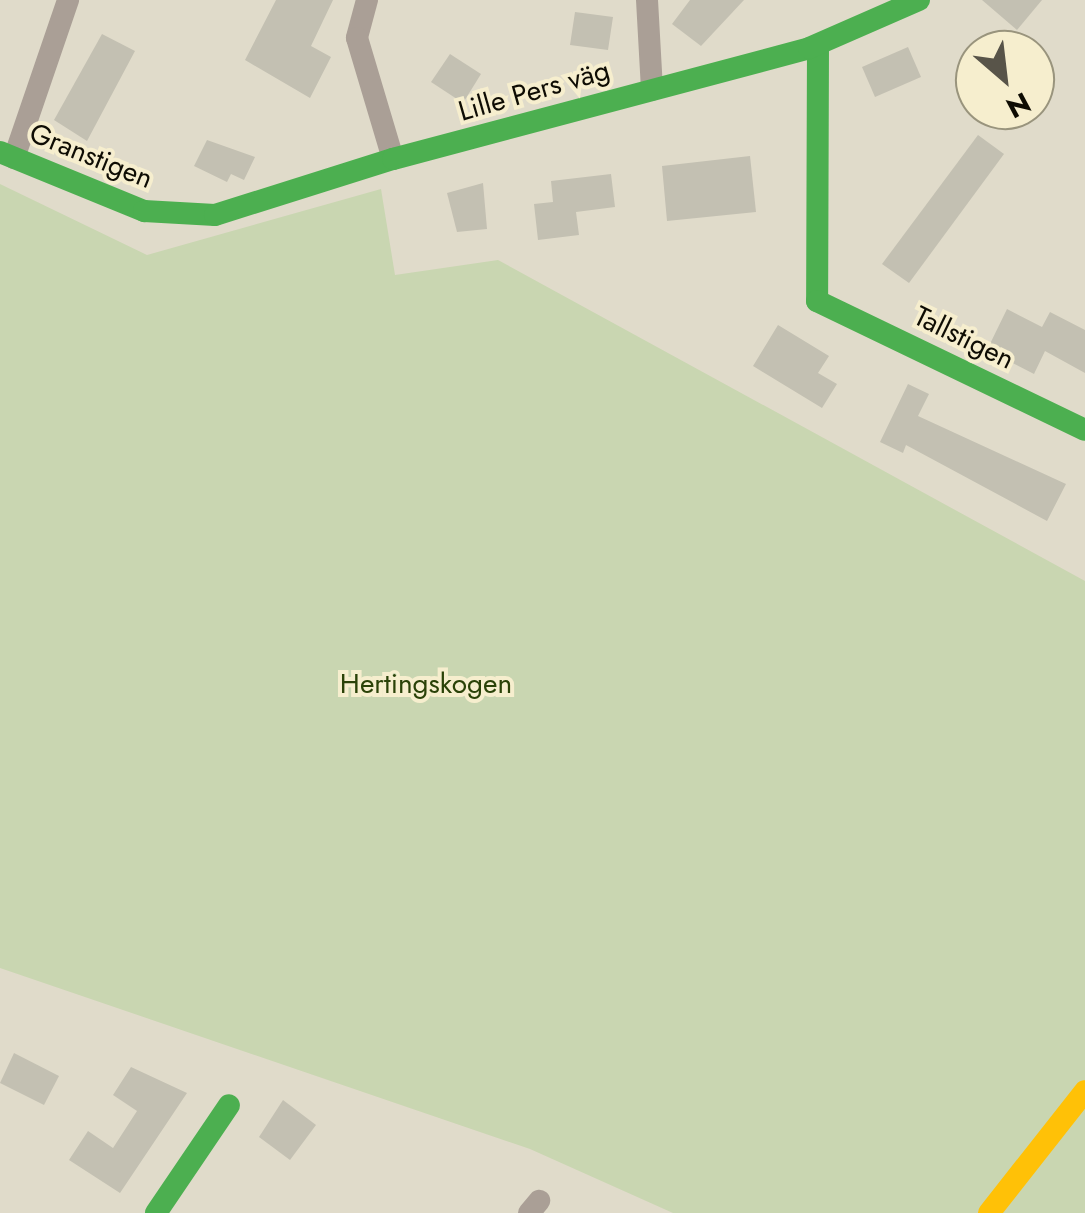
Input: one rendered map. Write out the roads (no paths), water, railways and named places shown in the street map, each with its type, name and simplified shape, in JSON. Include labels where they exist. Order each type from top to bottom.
[{"type":"street","points":[[7,155],[68,0]]},
{"type":"street","points":[[368,0],[356,38],[393,160]]},
{"type":"street","points":[[647,0],[652,90]]},
{"type":"street","name":"Lille Pers väg","points":[[160,214],[241,210],[393,160],[818,45],[919,0]]},
{"type":"street","name":"Tallstigen","points":[[818,45],[817,301],[1085,430]]},
{"type":"street","name":"Granstigen","points":[[7,155],[160,214]]},
{"type":"street","points":[[989,1213],[1085,1091]]},
{"type":"street","points":[[156,1213],[229,1105]]},
{"type":"park label","name":"Hertingskogen","points":[[426,684]]}]
